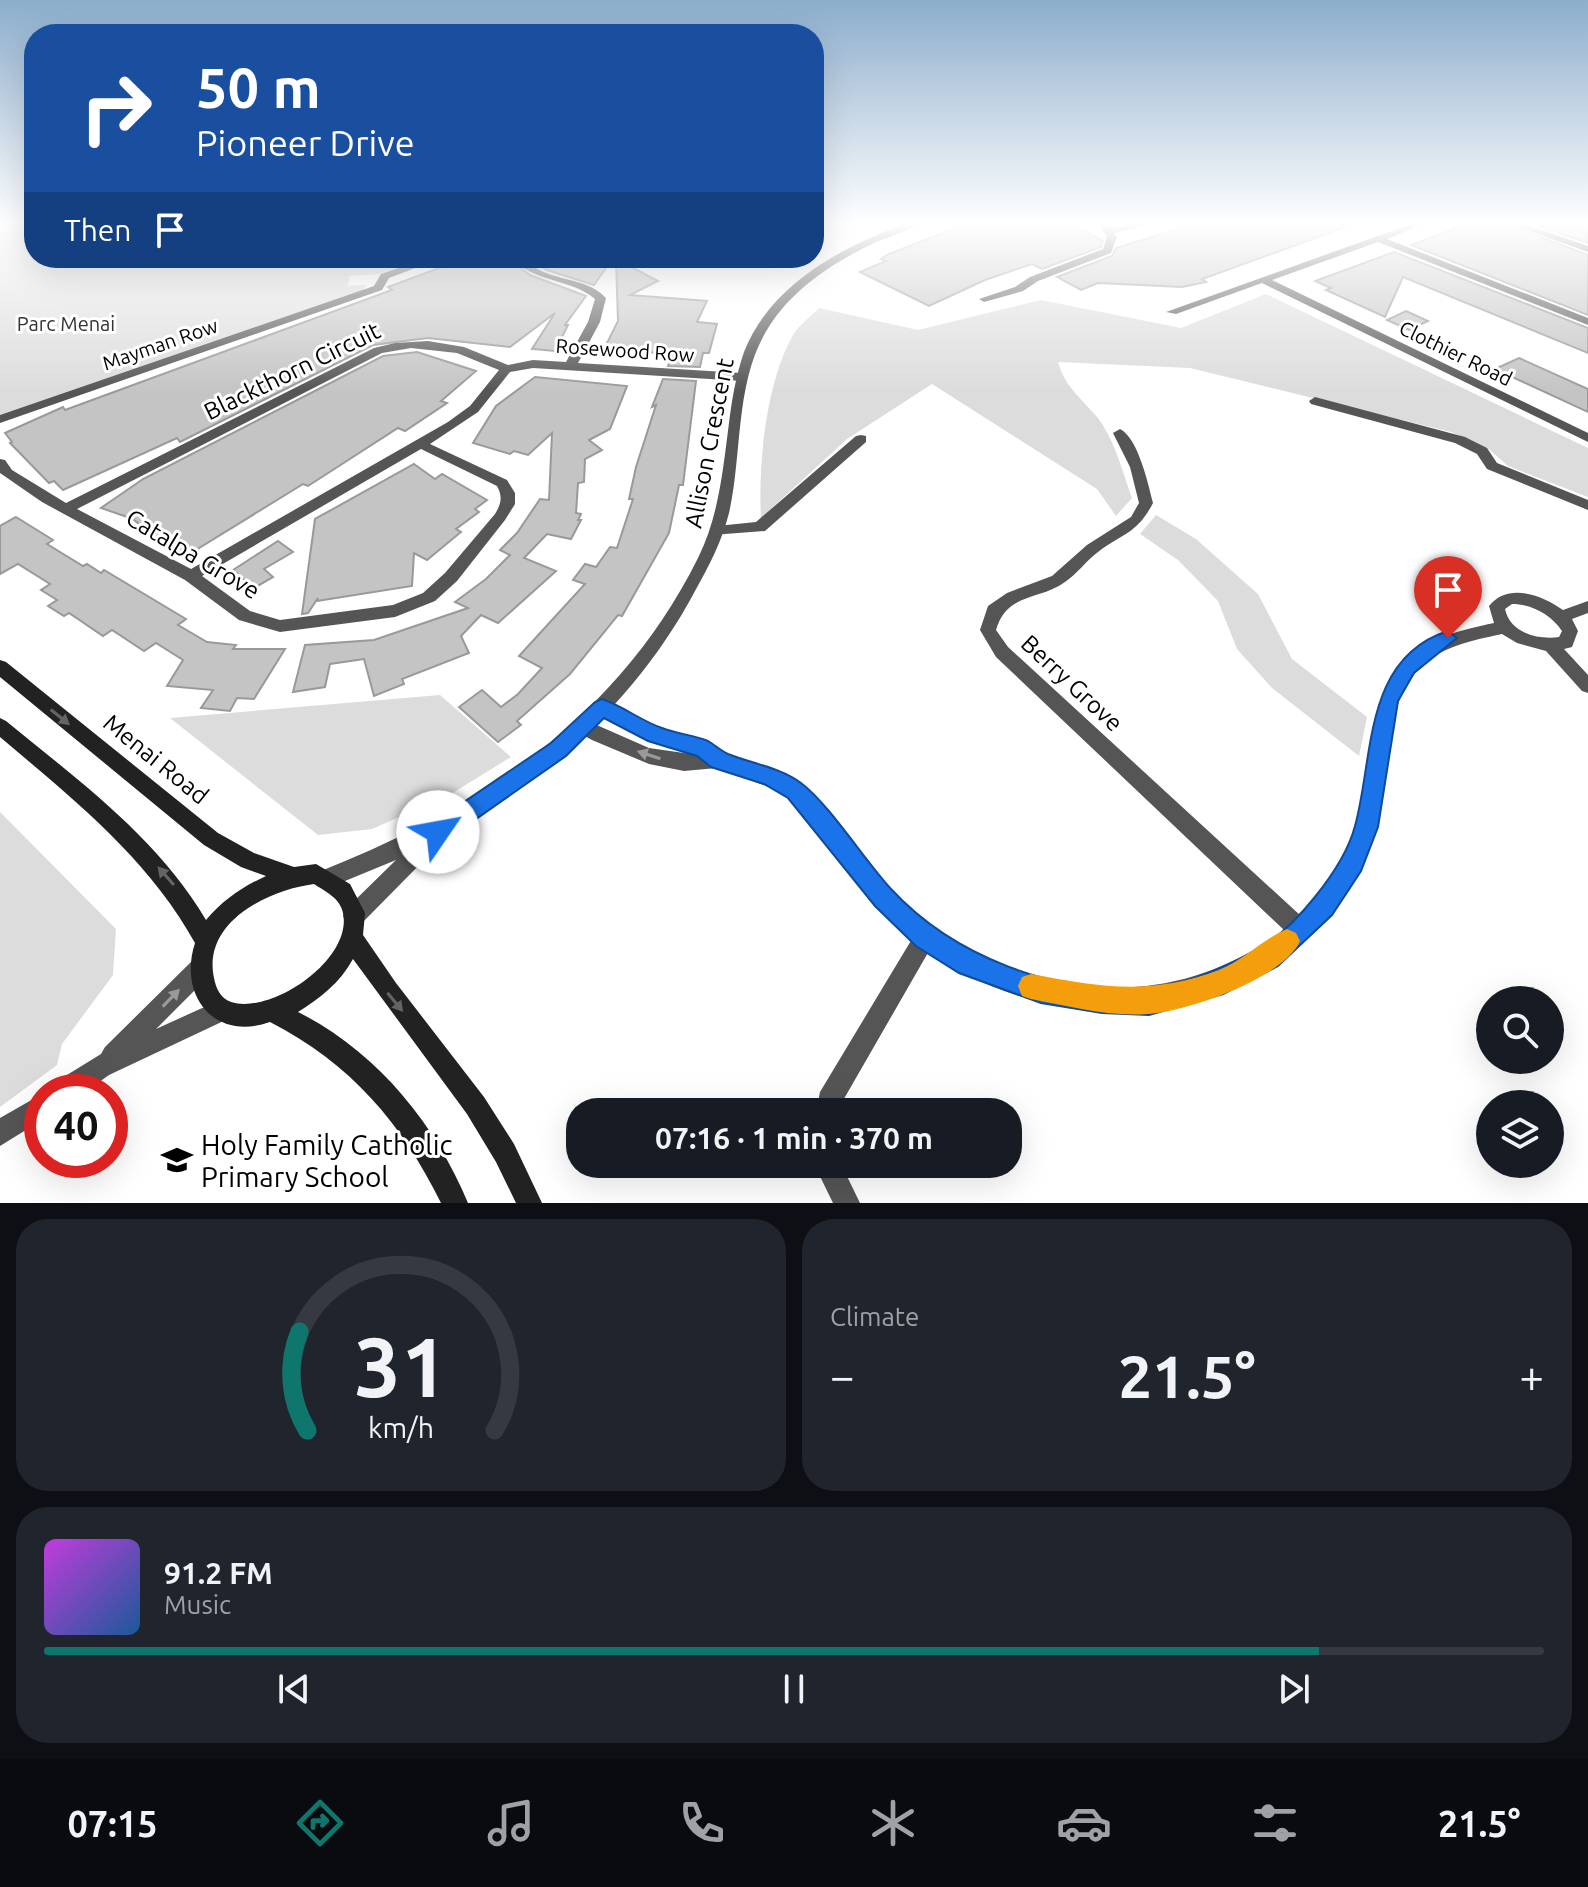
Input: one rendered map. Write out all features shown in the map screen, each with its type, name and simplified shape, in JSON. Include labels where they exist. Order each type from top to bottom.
[{"type":"main road","name":"Menai Road","points":[[0,667],[211,839],[248,860],[289,875]]},
{"type":"main road","points":[[0,726],[134,841],[172,882],[207,943]]},
{"type":"main road","points":[[353,927],[342,960],[325,981],[299,1001],[274,1012],[248,1017],[222,1010],[209,1000],[201,979],[201,968],[207,943],[227,912],[249,894],[289,875],[316,874],[328,878],[349,894],[353,927],[373,974],[455,1076],[514,1168],[529,1203]]},
{"type":"main road","points":[[274,1012],[310,1028],[349,1055],[388,1093],[441,1174],[455,1203]]},
{"type":"street","name":"Mayman Row","points":[[0,419],[378,288],[383,280]]},
{"type":"street","points":[[554,280],[587,289],[601,298],[594,322],[570,366]]},
{"type":"street","name":"Allison Crescent","points":[[438,832],[529,771],[583,727],[638,667],[681,604],[717,531],[742,377],[759,335],[776,310],[809,280]]},
{"type":"street","points":[[984,299],[1011,292],[1032,280]]},
{"type":"street","points":[[1172,312],[1264,280]]},
{"type":"street","name":"Clothier Road","points":[[1264,280],[1588,438]]},
{"type":"street","points":[[1483,280],[1588,322]]},
{"type":"street","name":"Blackthorn Circuit","points":[[66,509],[378,350],[409,342],[430,343],[469,353],[506,369]]},
{"type":"street","name":"Rosewood Row","points":[[506,369],[533,364],[742,377]]},
{"type":"street","points":[[191,576],[420,444],[474,409],[506,369]]},
{"type":"street","points":[[1315,401],[1460,440],[1482,451],[1492,466],[1588,505]]},
{"type":"street","name":"Berry Grove","points":[[1120,433],[1137,467],[1146,503],[1137,520],[1092,549],[1058,580],[1013,597],[994,610],[988,630],[1002,652],[1300,930]]},
{"type":"street","points":[[717,531],[760,527],[861,439]]},
{"type":"street","name":"Catalpa Grove","points":[[0,463],[7,473],[66,509],[191,576],[245,616],[280,626],[395,611],[429,597],[451,577],[500,517],[508,504],[508,493],[502,483],[420,444]]},
{"type":"street","points":[[1509,599],[1530,600],[1561,617],[1570,638],[1551,646],[1527,640],[1506,627],[1497,606],[1509,599]]},
{"type":"street","points":[[1561,617],[1588,607]]},
{"type":"street","points":[[602,707],[655,735],[703,748],[719,760],[771,776],[795,791],[883,898],[925,937],[968,964],[1041,990],[1102,1000],[1149,1002],[1223,982],[1269,957],[1323,907],[1353,864],[1366,827],[1388,700],[1407,668],[1428,649],[1448,638],[1506,627]]},
{"type":"street","points":[[1551,646],[1588,686]]},
{"type":"street","points":[[583,727],[620,745],[671,761],[696,767],[719,760]]},
{"type":"street","points":[[328,878],[438,832]]},
{"type":"street","points":[[353,927],[438,832]]},
{"type":"street","points":[[831,1098],[925,937]]},
{"type":"street","points":[[101,1067],[201,968]]},
{"type":"street","points":[[90,1074],[222,1010]]},
{"type":"street","points":[[0,1133],[24,1118]]},
{"type":"street","points":[[834,1178],[847,1203]]},
{"type":"green space","name":"Parc Menai","points":[[0,280],[349,280],[347,286],[366,285],[363,290],[0,415]]},
{"type":"green space","points":[[1266,294],[1588,448],[1588,497],[1508,466],[1490,450],[1451,432],[1190,368],[1058,362],[1069,385],[1103,425],[1118,456],[1132,498],[1116,516],[1097,489],[932,384],[847,439],[761,518],[763,449],[776,376],[793,335],[819,308],[918,330],[1041,300],[1181,328]]},
{"type":"green space","points":[[1156,515],[1196,539],[1258,594],[1292,659],[1367,717],[1359,756],[1272,688],[1237,649],[1218,601],[1178,560],[1140,534]]},
{"type":"green space","points":[[440,695],[511,757],[451,794],[372,829],[318,835],[170,718]]},
{"type":"green space","points":[[0,812],[116,929],[113,975],[62,1044],[57,1065],[45,1074],[24,1074],[24,1089],[0,1107]]},
{"type":"building","points":[[406,280],[544,280],[586,296],[565,325],[568,325],[555,351],[532,349],[555,313],[510,347],[428,338],[373,345],[180,442],[177,438],[63,490],[54,481],[49,483],[10,443],[5,433],[63,407],[65,410],[392,290],[388,287]]},
{"type":"building","points":[[579,280],[597,280],[594,285]]},
{"type":"building","points":[[617,280],[656,280],[630,295],[707,301],[697,322],[717,324],[709,353],[703,353],[700,367],[668,366],[673,354],[604,349],[618,321]]},
{"type":"building","points":[[877,280],[985,280],[929,306]]},
{"type":"building","points":[[1063,280],[1206,282],[1182,287],[1098,283],[1081,290]]},
{"type":"building","points":[[1402,280],[1385,317],[1326,290],[1331,288],[1315,281]]},
{"type":"building","points":[[1411,280],[1466,280],[1588,328],[1588,353]]},
{"type":"building","points":[[1500,280],[1588,280],[1588,315]]},
{"type":"building","points":[[1406,311],[1428,321],[1409,330],[1387,320]]},
{"type":"building","points":[[417,352],[476,371],[441,401],[447,403],[405,431],[398,428],[308,486],[303,484],[191,553],[187,549],[176,556],[133,519],[101,508],[143,479],[383,356]]},
{"type":"building","points":[[1519,358],[1588,389],[1588,412],[1495,369]]},
{"type":"building","points":[[535,377],[627,386],[610,429],[589,440],[602,450],[585,459],[584,482],[578,483],[576,513],[581,514],[578,520],[581,520],[571,539],[547,534],[524,558],[556,571],[498,623],[481,615],[461,636],[469,653],[402,679],[404,684],[374,696],[364,659],[330,664],[325,687],[293,692],[305,645],[374,640],[468,608],[455,602],[486,579],[510,555],[500,550],[517,533],[540,499],[549,500],[552,433],[528,455],[514,451],[510,454],[473,443],[496,406]]},
{"type":"building","points":[[663,379],[696,381],[683,485],[679,485],[669,533],[622,616],[618,615],[570,674],[517,721],[521,725],[498,742],[459,707],[482,690],[501,707],[518,694],[542,668],[519,656],[585,584],[573,580],[585,564],[596,567],[610,547],[617,548],[633,499],[629,499],[636,467],[656,405],[652,407]]},
{"type":"building","points":[[414,464],[435,479],[442,474],[487,500],[475,509],[479,512],[456,529],[461,532],[427,560],[414,553],[412,586],[317,601],[318,598],[308,613],[302,614],[315,519]]},
{"type":"building","points":[[16,517],[53,540],[47,544],[83,566],[87,564],[101,573],[104,570],[186,619],[178,625],[207,642],[236,645],[233,649],[285,649],[254,699],[237,698],[230,711],[201,708],[213,690],[167,686],[183,660],[156,643],[144,651],[112,630],[103,636],[69,613],[64,616],[48,606],[57,600],[41,590],[50,584],[18,564],[0,574],[0,526]]},
{"type":"building","points":[[278,541],[293,552],[264,569],[273,577],[254,588],[233,570]]},
{"type":"slow traffic","points":[[1031,986],[1102,1000],[1149,1002],[1223,982],[1269,957],[1287,941]]},
{"type":"place","name":"Holy Family Catholic Primary School","points":[[177,1160]]},
{"type":"route","points":[[438,832],[558,749],[602,707],[655,735],[703,748],[719,760],[771,776],[795,791],[817,813],[883,898],[925,937],[968,964],[1041,990],[1102,1000],[1149,1002],[1223,982],[1269,957],[1323,907],[1353,864],[1366,827],[1388,700],[1407,668],[1428,649],[1448,638]]}]
